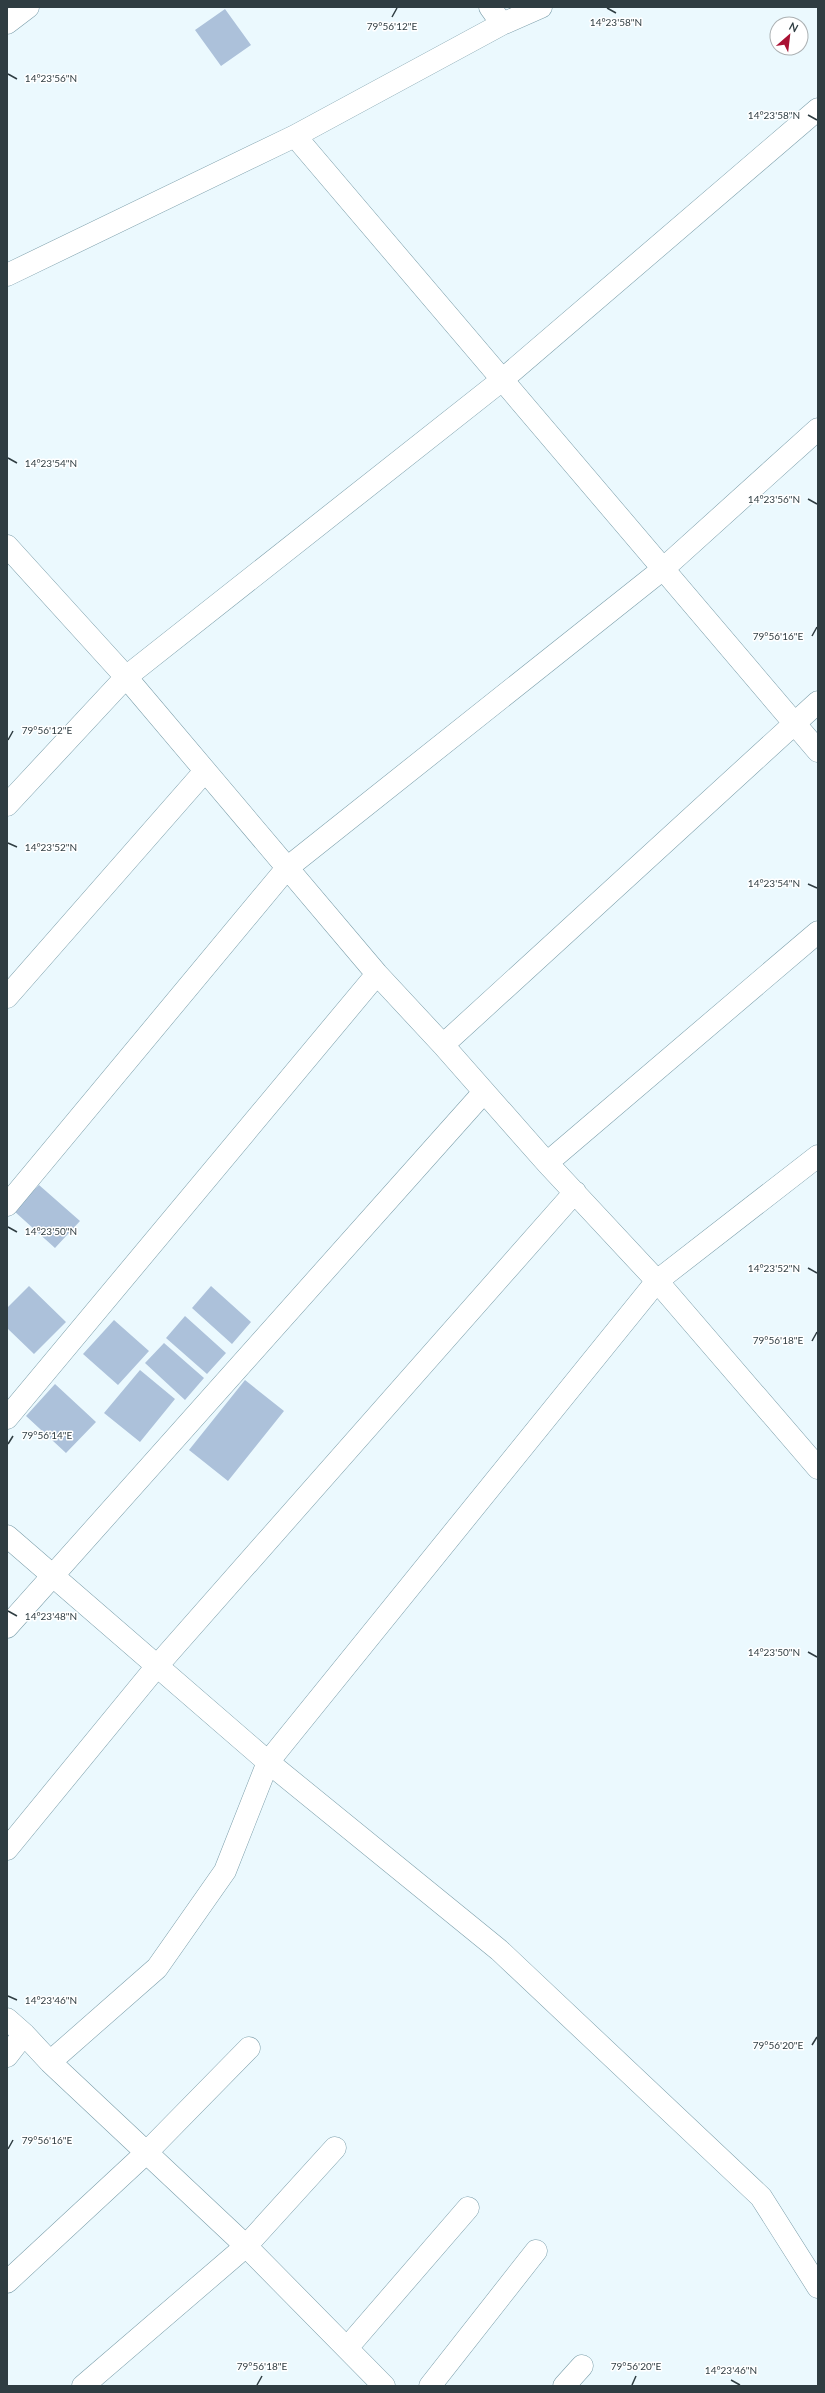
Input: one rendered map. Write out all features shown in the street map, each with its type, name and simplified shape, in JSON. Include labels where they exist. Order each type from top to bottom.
[{"type":"street","points":[[7,23],[28,7]]},
{"type":"street","points":[[7,275],[295,136],[496,15],[541,7]]},
{"type":"street","points":[[7,805],[126,677],[502,380],[818,109]]},
{"type":"street","points":[[295,136],[818,751]]},
{"type":"street","points":[[7,1206],[287,868],[663,569],[818,429]]},
{"type":"street","points":[[11,559],[126,677],[377,974],[443,1045],[547,1163],[657,1280],[818,1468]]},
{"type":"street","points":[[443,1045],[818,702]]},
{"type":"street","points":[[7,997],[205,771]]},
{"type":"street","points":[[547,1163],[818,932]]},
{"type":"street","points":[[7,1418],[377,974]]},
{"type":"street","points":[[7,1628],[52,1575],[484,1092]]},
{"type":"street","points":[[50,2062],[157,1968],[225,1871],[268,1762],[657,1280],[818,1156]]},
{"type":"street","points":[[7,1849],[157,1666],[575,1192]]},
{"type":"street","points":[[7,1536],[268,1762],[499,1950],[761,2197],[818,2287]]},
{"type":"street","points":[[7,2020],[24,2034],[50,2062],[246,2246],[384,2386]]},
{"type":"street","points":[[7,2056],[24,2034]]},
{"type":"street","points":[[7,2282],[146,2153],[249,2048]]},
{"type":"street","points":[[83,2386],[246,2246],[335,2148]]},
{"type":"street","points":[[347,2348],[468,2208]]},
{"type":"street","points":[[430,2386],[536,2251]]},
{"type":"street","points":[[564,2386],[582,2366]]},
{"type":"building","points":[[225,9],[251,45],[221,66],[195,30]]},
{"type":"building","points":[[39,1185],[80,1221],[55,1248],[14,1211]]},
{"type":"building","points":[[29,1286],[66,1322],[34,1354],[7,1328],[7,1308]]},
{"type":"building","points":[[211,1286],[251,1322],[232,1344],[192,1308]]},
{"type":"building","points":[[185,1316],[226,1353],[207,1374],[166,1338]]},
{"type":"building","points":[[114,1320],[149,1351],[118,1385],[83,1354]]},
{"type":"building","points":[[164,1343],[204,1378],[185,1400],[145,1363]]},
{"type":"building","points":[[140,1370],[175,1399],[140,1442],[104,1413]]},
{"type":"building","points":[[245,1380],[284,1411],[228,1481],[189,1450]]},
{"type":"building","points":[[55,1384],[96,1422],[66,1453],[26,1416]]}]
